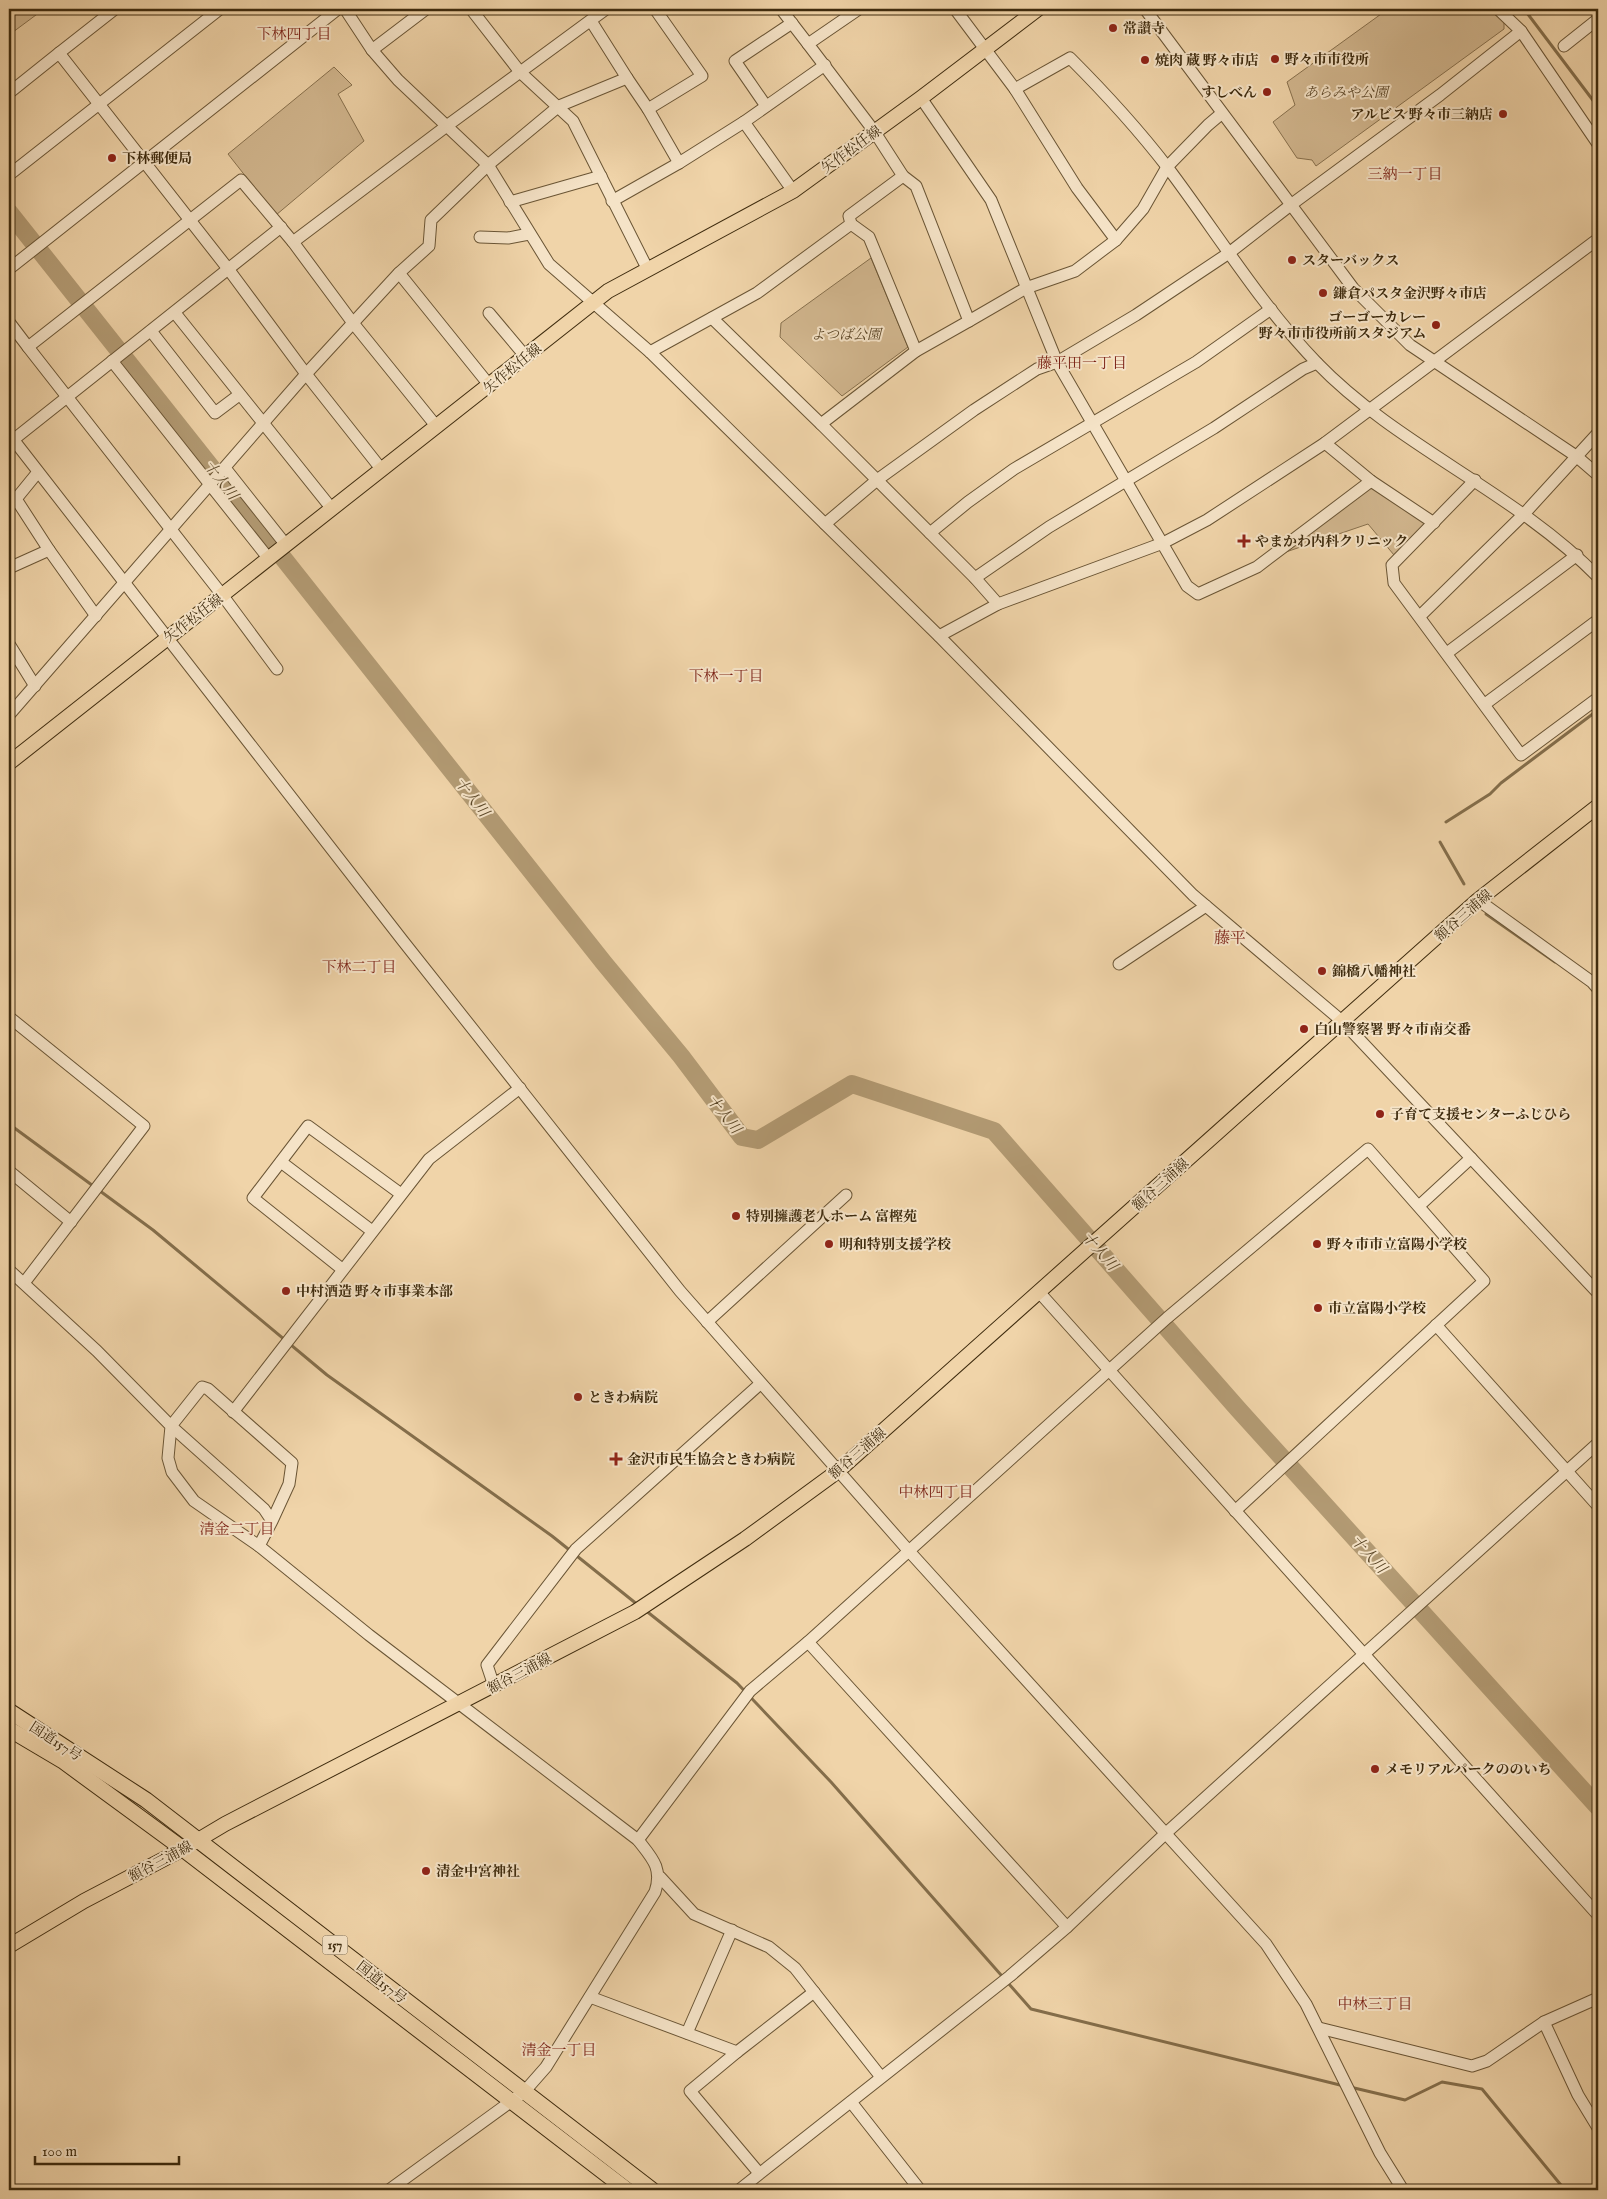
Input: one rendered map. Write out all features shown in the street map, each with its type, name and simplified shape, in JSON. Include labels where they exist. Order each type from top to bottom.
[{"type":"highway","name":"国道157号","points":[[9,1711],[146,1800],[652,2190]]},
{"type":"highway","name":"国道157号","points":[[9,1729],[63,1761],[183,1849],[627,2190]]},
{"type":"main road","name":"矢作松任線","points":[[9,763],[167,637],[223,596],[490,386],[608,291],[792,191],[921,98],[1038,9]]},
{"type":"main road","name":"額谷三浦線","points":[[9,1946],[84,1901],[183,1849],[233,1820],[459,1705],[635,1612],[745,1539],[838,1471],[1478,900],[1598,806]]},
{"type":"street","points":[[9,92],[115,9]]},
{"type":"street","points":[[9,175],[220,9]]},
{"type":"street","points":[[9,269],[338,9]]},
{"type":"street","points":[[345,9],[372,50],[398,80],[448,124],[488,165],[549,264],[650,352],[939,636],[1193,895],[1343,1022],[1598,1293]]},
{"type":"street","points":[[372,50],[426,9]]},
{"type":"street","points":[[471,9],[520,72],[559,106],[574,122],[648,270]]},
{"type":"street","points":[[292,242],[448,124],[591,22],[606,9]]},
{"type":"street","points":[[648,109],[702,76],[655,9]]},
{"type":"street","points":[[781,9],[874,132],[903,176],[916,186],[969,320]]},
{"type":"street","points":[[808,44],[859,9]]},
{"type":"street","points":[[955,9],[1015,89],[1077,188],[1116,240]]},
{"type":"street","points":[[1145,9],[1221,114],[1292,204],[1353,288],[1410,345],[1576,456],[1598,475]]},
{"type":"street","points":[[1498,9],[1521,31],[1598,144]]},
{"type":"street","points":[[1564,46],[1598,19]]},
{"type":"street","points":[[591,22],[648,109],[679,162]]},
{"type":"street","points":[[766,106],[735,61],[792,23]]},
{"type":"street","points":[[825,524],[877,480],[974,410],[1037,369],[1057,362],[1136,315],[1229,253],[1436,98],[1521,31]]},
{"type":"street","points":[[59,53],[190,219],[306,374],[382,470]]},
{"type":"street","points":[[1015,89],[1070,58],[1111,99],[1168,167],[1271,309],[1317,363],[1369,409],[1524,514],[1577,555],[1598,577]]},
{"type":"street","points":[[612,201],[744,122],[825,65]]},
{"type":"street","points":[[9,715],[263,426],[306,374],[399,272],[429,246],[431,220],[488,165],[559,106],[627,78]]},
{"type":"street","points":[[921,98],[991,200],[1057,362],[1187,586],[1198,594],[1257,567],[1371,481]]},
{"type":"street","points":[[821,424],[916,351],[1026,288],[1074,271],[1116,240],[1143,209],[1168,167],[1221,114]]},
{"type":"street","points":[[744,122],[792,191]]},
{"type":"street","points":[[510,202],[601,176]]},
{"type":"street","points":[[903,176],[849,216],[851,224],[869,237],[916,351]]},
{"type":"street","points":[[28,347],[241,180],[281,227],[353,323],[437,427]]},
{"type":"street","points":[[650,352],[757,293],[851,224]]},
{"type":"street","points":[[281,227],[175,314],[150,331],[67,398],[11,437],[124,584],[520,1088],[707,1322],[908,1550],[1266,1944],[1306,2004],[1354,2103],[1403,2190]]},
{"type":"street","points":[[480,237],[508,238],[530,234]]},
{"type":"street","points":[[939,636],[998,604],[1162,543],[1207,520],[1325,443],[1598,239]]},
{"type":"street","points":[[399,272],[490,386]]},
{"type":"street","points":[[930,533],[968,502],[1014,469],[1196,362],[1271,309]]},
{"type":"street","points":[[489,313],[526,357]]},
{"type":"street","points":[[175,314],[263,426],[332,509]]},
{"type":"street","points":[[712,318],[821,424],[975,578],[998,604]]},
{"type":"street","points":[[9,322],[223,596],[277,669]]},
{"type":"street","points":[[150,331],[215,413],[239,395]]},
{"type":"street","points":[[118,356],[218,476],[277,552]]},
{"type":"street","points":[[975,578],[1049,527],[1214,428],[1303,369],[1317,363]]},
{"type":"street","points":[[1420,616],[1524,514],[1598,433]]},
{"type":"street","points":[[1325,443],[1371,481],[1434,523]]},
{"type":"street","points":[[38,472],[16,498],[49,550],[96,616]]},
{"type":"street","points":[[218,476],[277,552]]},
{"type":"street","points":[[1475,480],[1392,565],[1394,583],[1485,704],[1521,756],[1598,698]]},
{"type":"street","points":[[9,568],[49,550]]},
{"type":"street","points":[[1447,653],[1577,555]]},
{"type":"street","points":[[1485,704],[1598,620]]},
{"type":"street","points":[[9,644],[35,686]]},
{"type":"street","points":[[1478,900],[1592,982],[1598,989]]},
{"type":"street","points":[[1119,964],[1206,906]]},
{"type":"street","points":[[9,1017],[144,1126],[24,1283]]},
{"type":"street","points":[[233,1412],[429,1159],[520,1088]]},
{"type":"street","points":[[342,1269],[253,1198],[308,1126],[401,1194]]},
{"type":"street","points":[[638,1840],[747,1695],[1167,1318],[1368,1149],[1484,1281],[1234,1511]]},
{"type":"street","points":[[1420,1206],[1471,1158]]},
{"type":"street","points":[[281,1162],[372,1231]]},
{"type":"street","points":[[9,1171],[71,1222]]},
{"type":"street","points":[[707,1322],[846,1195]]},
{"type":"street","points":[[9,1270],[97,1351],[171,1426],[264,1509],[272,1521]]},
{"type":"street","points":[[1039,1292],[1598,1915]]},
{"type":"street","points":[[1436,1325],[1598,1506]]},
{"type":"street","points":[[494,1686],[487,1665],[572,1553],[760,1384]]},
{"type":"street","points":[[259,1546],[289,1484],[292,1464],[208,1390],[202,1387],[171,1426],[168,1458],[172,1472],[194,1501],[259,1546],[459,1705],[638,1840],[652,1859],[660,1877],[694,1914],[769,1947],[795,1968],[881,2077]]},
{"type":"street","points":[[739,2190],[1010,1976],[1067,1927],[1165,1834],[1598,1443]]},
{"type":"street","points":[[808,1642],[1067,1927]]},
{"type":"street","points":[[389,2190],[440,2155],[524,2092],[546,2068],[642,1915],[660,1877]]},
{"type":"street","points":[[687,2033],[732,1930]]},
{"type":"street","points":[[759,2173],[690,2090],[814,1992]]},
{"type":"street","points":[[590,1997],[737,2052]]},
{"type":"street","points":[[1319,2028],[1472,2066],[1487,2061],[1544,2022],[1598,1998]]},
{"type":"street","points":[[1544,2022],[1578,2094],[1598,2128]]},
{"type":"street","points":[[851,2102],[920,2190]]},
{"type":"green space","points":[[9,9],[44,9],[9,35]]},
{"type":"green space","name":"あらみや公園","points":[[1388,9],[1492,9],[1504,21],[1504,29],[1316,166],[1312,160],[1297,158],[1273,122],[1295,105],[1287,82]]},
{"type":"green space","points":[[334,67],[352,85],[338,94],[364,141],[276,215],[228,154]]},
{"type":"green space","name":"よつば公園","points":[[871,258],[908,347],[842,396],[780,337],[781,323]]},
{"type":"green space","points":[[1371,486],[1426,523],[1394,555],[1368,524],[1280,554]]},
{"type":"waterway","points":[[1524,9],[1598,107]]},
{"type":"waterway","name":"十人川","points":[[9,212],[604,963],[681,1056],[742,1137],[758,1140],[852,1084],[994,1131],[1238,1409],[1598,1807]]},
{"type":"waterway","points":[[1446,822],[1490,794],[1501,783],[1598,710]]},
{"type":"waterway","points":[[1440,842],[1464,884]]},
{"type":"waterway","points":[[1486,914],[1555,962]]},
{"type":"waterway","points":[[9,1124],[153,1230],[327,1375],[552,1536],[638,1605]]},
{"type":"waterway","points":[[645,1610],[737,1683],[831,1782],[1031,2009],[1344,2086]]},
{"type":"waterway","points":[[1350,2087],[1405,2100],[1442,2082],[1482,2089],[1565,2190]]},
{"type":"place","name":"常讃寺","points":[[1113,28]]},
{"type":"place","name":"野々市市役所","points":[[1275,59]]},
{"type":"place","name":"焼肉 蔵 野々市店","points":[[1145,60]]},
{"type":"place","name":"すしべん","points":[[1267,92]]},
{"type":"place","name":"アルビス 野々市三納店","points":[[1503,114]]},
{"type":"place","name":"下林郵便局","points":[[112,158]]},
{"type":"place","name":"スターバックス","points":[[1292,260]]},
{"type":"place","name":"鎌倉パスタ金沢野々市店","points":[[1323,293]]},
{"type":"place","name":"ゴーゴーカレー 野々市市役所前スタジアム","points":[[1436,325]]},
{"type":"place","name":"やまかわ内科クリニック","points":[[1244,541]]},
{"type":"place","name":"錦橋八幡神社","points":[[1322,971]]},
{"type":"place","name":"白山警察署 野々市南交番","points":[[1304,1029]]},
{"type":"place","name":"子育て支援センターふじひら","points":[[1380,1114]]},
{"type":"place","name":"特別擁護老人ホーム 富樫苑","points":[[736,1216]]},
{"type":"place","name":"明和特別支援学校","points":[[829,1244]]},
{"type":"place","name":"野々市市立富陽小学校","points":[[1317,1244]]},
{"type":"place","name":"中村酒造 野々市事業本部","points":[[286,1291]]},
{"type":"place","name":"市立富陽小学校","points":[[1318,1308]]},
{"type":"place","name":"ときわ病院","points":[[578,1397]]},
{"type":"place","name":"金沢市民生協会ときわ病院","points":[[616,1459]]},
{"type":"place","name":"メモリアルパークののいち","points":[[1375,1769]]},
{"type":"place","name":"清金中宮神社","points":[[426,1871]]},
{"type":"district","name":"下林四丁目","points":[[294,34]]},
{"type":"district","name":"三納一丁目","points":[[1405,174]]},
{"type":"district","name":"藤平田一丁目","points":[[1082,363]]},
{"type":"district","name":"下林一丁目","points":[[726,676]]},
{"type":"district","name":"藤平","points":[[1230,937]]},
{"type":"district","name":"下林二丁目","points":[[359,967]]},
{"type":"district","name":"中林四丁目","points":[[936,1492]]},
{"type":"district","name":"清金二丁目","points":[[237,1529]]},
{"type":"district","name":"中林三丁目","points":[[1375,2004]]},
{"type":"district","name":"清金一丁目","points":[[559,2050]]}]
